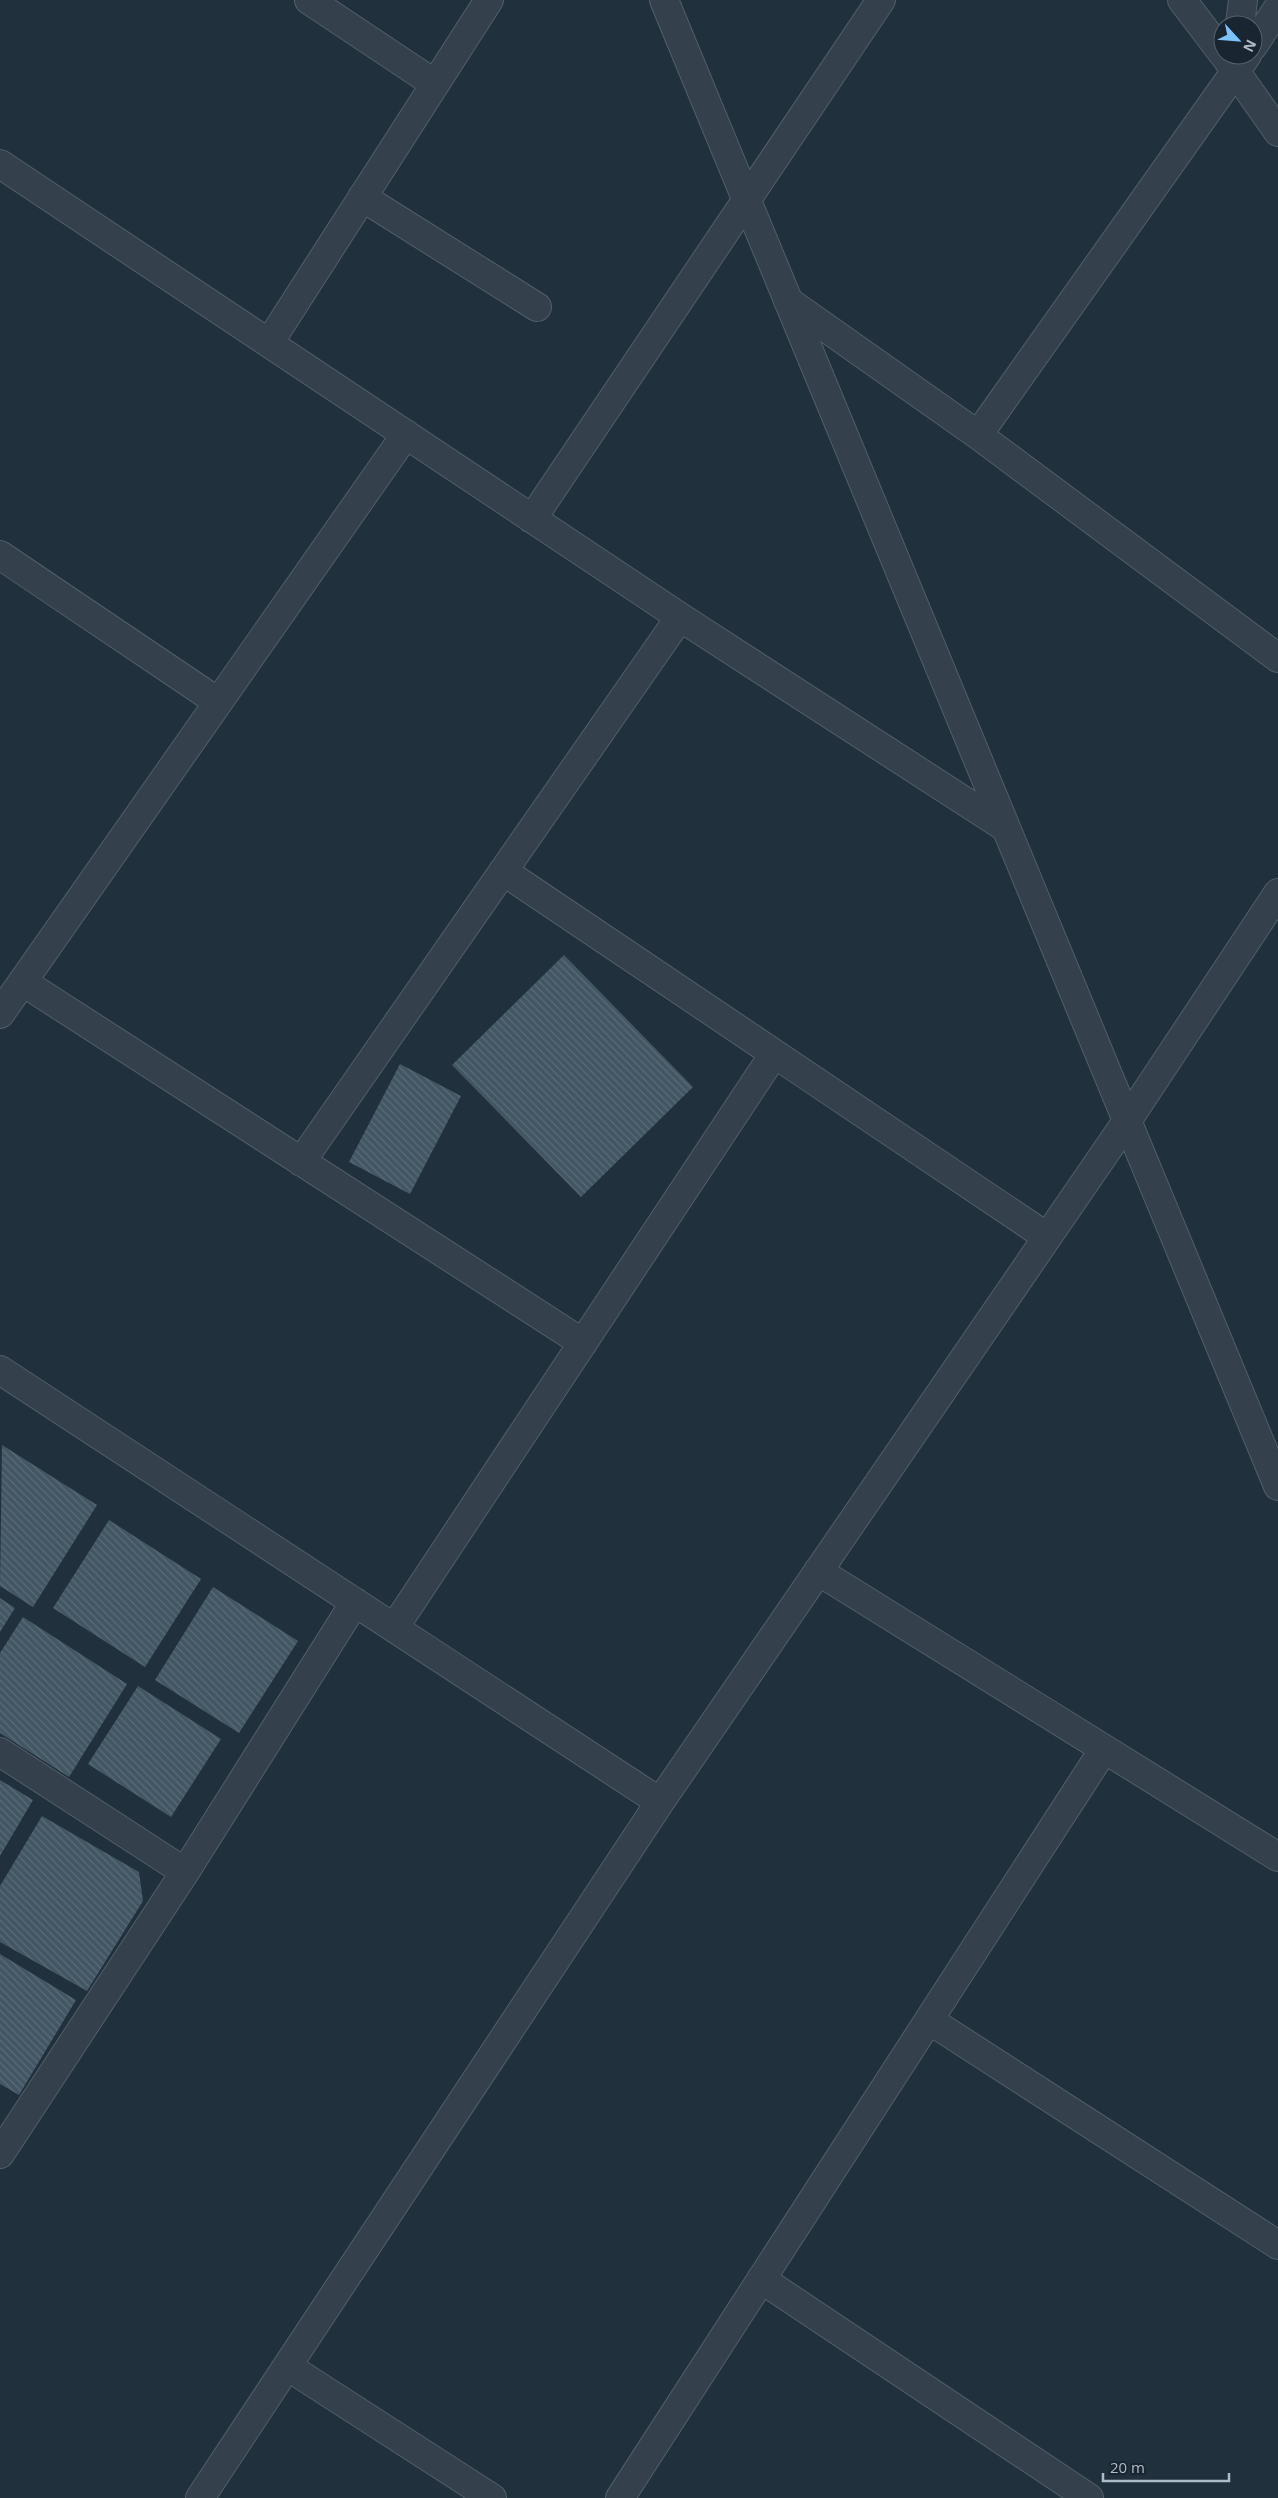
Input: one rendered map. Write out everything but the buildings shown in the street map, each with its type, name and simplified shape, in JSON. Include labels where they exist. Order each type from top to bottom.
[{"type":"street","points":[[309,0],[435,84]]},
{"type":"street","points":[[269,343],[488,0]]},
{"type":"street","points":[[664,0],[1278,1486]]},
{"type":"street","points":[[532,519],[746,198],[881,0]]},
{"type":"street","points":[[1182,0],[1213,35]]},
{"type":"street","points":[[1241,15],[1243,0]]},
{"type":"street","points":[[1263,31],[1278,8]]},
{"type":"street","points":[[978,435],[1228,65]]},
{"type":"street","points":[[1237,65],[1278,132]]},
{"type":"street","points":[[0,164],[680,617],[1006,828]]},
{"type":"street","points":[[362,197],[538,307]]},
{"type":"street","points":[[788,301],[978,435],[1278,658]]},
{"type":"street","points":[[0,1014],[406,434]]},
{"type":"street","points":[[0,555],[218,702]]},
{"type":"street","points":[[301,1162],[680,617]]},
{"type":"street","points":[[503,871],[1047,1237]]},
{"type":"street","points":[[200,2498],[660,1802],[1127,1121],[1278,893]]},
{"type":"street","points":[[23,982],[583,1343]]},
{"type":"street","points":[[394,1628],[774,1054]]},
{"type":"street","points":[[0,1370],[660,1802]]},
{"type":"street","points":[[818,1571],[1278,1857]]},
{"type":"street","points":[[0,2154],[185,1872],[355,1602]]},
{"type":"street","points":[[620,2498],[1104,1749]]},
{"type":"street","points":[[0,1752],[185,1872]]},
{"type":"street","points":[[929,2020],[1278,2245]]},
{"type":"street","points":[[761,2279],[1089,2498]]},
{"type":"street","points":[[287,2366],[492,2498]]}]
